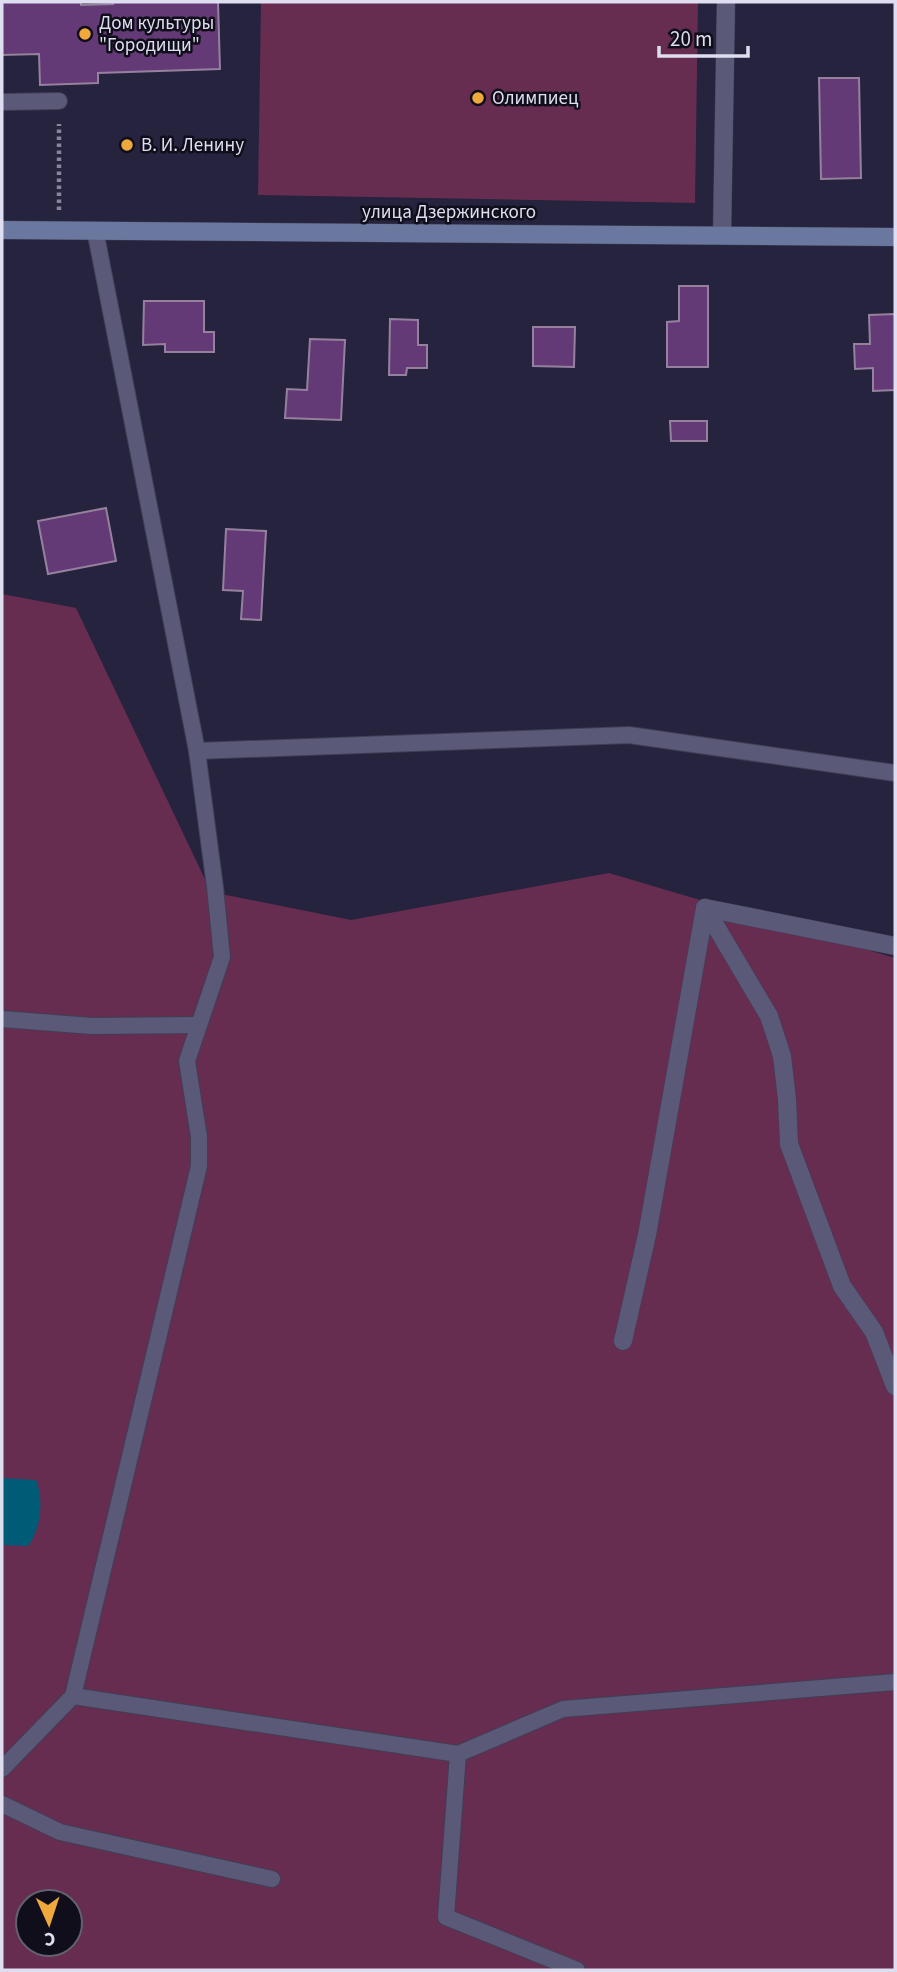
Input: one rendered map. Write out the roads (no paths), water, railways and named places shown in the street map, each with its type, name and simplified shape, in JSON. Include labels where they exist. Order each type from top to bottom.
[{"type":"street","points":[[722,235],[726,2]]},
{"type":"street","name":"улица Дзержинского","points":[[2,230],[895,237]]},
{"type":"street","points":[[705,908],[895,946]]},
{"type":"street","points":[[623,1341],[647,1235],[705,908]]},
{"type":"street","points":[[705,908],[769,1016],[782,1056],[789,1144],[842,1286],[874,1332],[895,1386]]},
{"type":"lane","points":[[2,102],[59,101]]},
{"type":"lane","points":[[2,1769],[73,1696],[200,1166],[199,1137],[187,1060],[222,957],[197,751],[95,230]]},
{"type":"lane","points":[[197,751],[629,735],[895,773]]},
{"type":"lane","points":[[2,1019],[92,1026],[199,1025]]},
{"type":"lane","points":[[73,1696],[458,1754],[563,1709],[895,1682]]},
{"type":"lane","points":[[458,1754],[446,1917],[577,1970]]},
{"type":"lane","points":[[2,1804],[60,1832],[272,1879]]},
{"type":"water","points":[[2,1478],[36,1480],[40,1496],[40,1514],[36,1531],[28,1546],[2,1545]]},
{"type":"place","name":"Дом культуры \"Городищи\"","points":[[85,34]]},
{"type":"place","name":"Олимпиец","points":[[478,98]]},
{"type":"place","name":"В. И. Ленину","points":[[127,145]]}]
